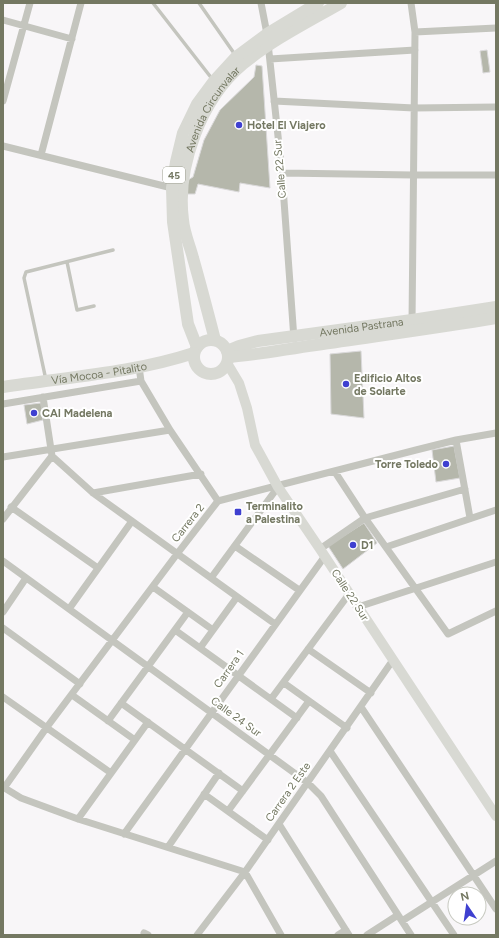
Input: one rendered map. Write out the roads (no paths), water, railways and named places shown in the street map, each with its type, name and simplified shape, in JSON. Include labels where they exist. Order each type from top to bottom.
[{"type":"main road","name":"Avenida Circunvalar","points":[[215,340],[183,220],[177,189],[176,162],[183,133],[197,104],[214,81],[236,57],[267,34],[318,3]]},
{"type":"main road","name":"Avenida Circunvalar","points":[[195,354],[188,324],[173,222],[177,189],[191,144],[205,113],[221,88],[242,65],[268,46],[341,3]]},
{"type":"main road","name":"Avenida Pastrana","points":[[412,326],[496,307]]},
{"type":"main road","name":"Avenida Pastrana","points":[[226,360],[255,356],[294,342],[412,326],[496,318]]},
{"type":"main road","points":[[215,340],[222,344],[226,360],[215,374],[206,374],[199,370],[195,354],[205,341],[215,340]]},
{"type":"main road","name":"Vía Mocoa - Pitalito","points":[[3,387],[139,367],[195,354]]},
{"type":"main road","name":"Calle 22 Sur","points":[[226,360],[239,383],[247,408],[254,445],[278,487],[323,552],[349,594],[496,816]]},
{"type":"street","points":[[3,101],[30,3]]},
{"type":"street","points":[[41,156],[81,3]]},
{"type":"street","name":"Calle 22 Sur","points":[[261,3],[267,34],[282,173],[294,342]]},
{"type":"street","points":[[411,3],[415,32],[412,326]]},
{"type":"street","points":[[3,20],[72,39]]},
{"type":"street","points":[[415,32],[496,28]]},
{"type":"street","points":[[270,59],[415,50]]},
{"type":"street","points":[[274,101],[414,108],[496,107]]},
{"type":"street","points":[[3,146],[177,189]]},
{"type":"street","points":[[282,173],[496,175]]},
{"type":"street","points":[[139,367],[141,381],[170,430],[218,501]]},
{"type":"street","points":[[3,404],[141,381]]},
{"type":"street","points":[[44,398],[52,452],[93,493],[274,624]]},
{"type":"street","points":[[3,457],[52,452],[170,430]]},
{"type":"street","name":"Carrera 2","points":[[4,787],[112,640],[218,501],[278,487],[456,440],[496,433]]},
{"type":"street","points":[[456,440],[470,518]]},
{"type":"street","points":[[3,518],[52,452]]},
{"type":"street","points":[[335,472],[365,518],[448,634],[496,611]]},
{"type":"street","points":[[93,493],[201,474]]},
{"type":"street","points":[[211,578],[278,487]]},
{"type":"street","name":"Carrera 1","points":[[124,834],[299,590],[323,552],[365,518],[465,489]]},
{"type":"street","points":[[11,507],[98,568]]},
{"type":"street","points":[[386,547],[496,510]]},
{"type":"street","points":[[69,609],[132,521]]},
{"type":"street","points":[[235,546],[299,590]]},
{"type":"street","name":"Calle 24 Sur","points":[[3,561],[308,782],[321,796],[411,935]]},
{"type":"street","points":[[358,607],[496,562]]},
{"type":"street","points":[[3,612],[26,578]]},
{"type":"street","points":[[153,587],[213,630]]},
{"type":"street","points":[[271,700],[349,594]]},
{"type":"street","points":[[200,648],[237,597]]},
{"type":"street","points":[[108,721],[188,612]]},
{"type":"street","points":[[3,628],[80,684]]},
{"type":"street","points":[[175,630],[297,718]]},
{"type":"street","points":[[308,649],[371,693]]},
{"type":"street","name":"Carrera 2 Este","points":[[197,935],[268,840],[394,660]]},
{"type":"street","points":[[284,683],[346,728]]},
{"type":"street","points":[[72,695],[135,740]]},
{"type":"street","points":[[4,700],[47,727],[111,773]]},
{"type":"street","points":[[228,811],[310,701]]},
{"type":"street","points":[[121,703],[243,791]]},
{"type":"street","points":[[361,707],[496,909]]},
{"type":"street","points":[[78,819],[148,722]]},
{"type":"street","points":[[330,751],[454,935]]},
{"type":"street","points":[[168,847],[219,773]]},
{"type":"street","points":[[4,787],[21,798],[78,819],[245,872],[281,935]]},
{"type":"street","points":[[204,794],[268,840]]},
{"type":"street","points":[[279,824],[348,933],[338,935]]},
{"type":"street","points":[[367,935],[433,903],[496,861]]},
{"type":"lane","points":[[153,3],[214,81]]},
{"type":"lane","points":[[199,3],[236,57]]},
{"type":"lane","points":[[46,381],[24,278],[26,272],[113,250]]},
{"type":"lane","points":[[67,262],[76,310],[94,306]]},
{"type":"place","name":"Hotel El Viajero","points":[[239,125]]},
{"type":"place","name":"Edificio Altos de Solarte","points":[[346,384]]},
{"type":"place","name":"CAI Madelena","points":[[34,413]]},
{"type":"place","name":"Torre Toledo","points":[[446,464]]},
{"type":"place","name":"Terminalito a Palestina","points":[[238,512]]},
{"type":"place","name":"D1","points":[[353,545]]}]
